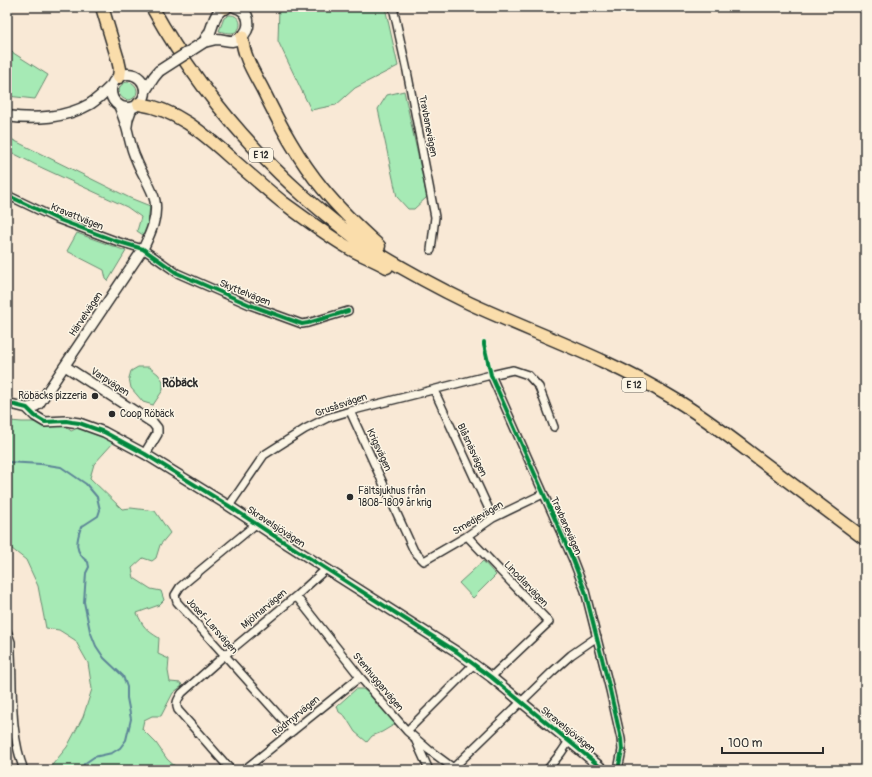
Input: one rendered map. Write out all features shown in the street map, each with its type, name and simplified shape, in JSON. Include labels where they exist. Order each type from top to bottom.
[{"type":"highway","points":[[102,7],[120,69],[115,81]]},
{"type":"highway","name":"E 12","points":[[145,7],[188,75],[208,103],[232,132],[290,191],[321,218],[379,263],[434,295],[640,387],[717,437],[865,548]]},
{"type":"highway","name":"E 12","points":[[152,7],[174,45],[196,78],[236,128],[270,165],[331,219],[377,253],[432,285],[513,323],[627,373],[671,397],[727,435],[865,540]]},
{"type":"highway","points":[[242,37],[246,57],[286,135],[307,168],[346,215],[405,269]]},
{"type":"highway","points":[[135,106],[158,108],[197,129],[281,201],[308,221],[350,249],[379,263]]},
{"type":"main road","points":[[137,77],[150,75],[159,71],[204,42],[215,39],[237,40],[247,31],[248,12],[228,7],[222,9],[216,15],[204,42]]},
{"type":"main road","points":[[91,104],[101,101],[116,104],[125,108],[135,106],[144,97],[145,92],[159,71]]},
{"type":"main road","points":[[7,116],[29,118],[47,117],[79,110],[102,96],[115,81],[124,75],[129,74],[137,77],[142,82],[145,92]]},
{"type":"main road","points":[[115,81],[110,94],[116,104]]},
{"type":"street","name":"Travbanevägen","points":[[393,7],[435,217],[430,250]]},
{"type":"street","name":"Härvelvägen","points":[[26,408],[39,404],[143,249],[154,222],[155,202],[136,159],[127,129],[116,104]]},
{"type":"street","points":[[127,129],[128,119],[135,106]]},
{"type":"street","name":"Kravattvägen","points":[[7,195],[57,219],[116,241],[143,249]]},
{"type":"street","name":"Skyttelvägen","points":[[143,249],[177,274],[250,305],[302,324],[348,312]]},
{"type":"street","name":"Varpvägen","points":[[65,366],[153,423],[157,428],[157,434],[145,454]]},
{"type":"street","name":"Grusåsvägen","points":[[229,506],[264,455],[305,429],[328,418],[350,411],[514,370],[528,375],[539,387],[554,427]]},
{"type":"street","name":"Travbanevägen","points":[[491,376],[573,560],[585,591],[621,739],[622,750],[618,770]]},
{"type":"street","name":"Blåsnäsvägen","points":[[434,390],[493,518]]},
{"type":"street","name":"Skravelsjövägen","points":[[7,403],[26,408],[45,422],[66,421],[79,423],[104,432],[145,454],[457,652],[491,676],[604,770]]},
{"type":"street","name":"Krigsvägen","points":[[350,411],[414,550],[424,561]]},
{"type":"street","name":"Smedjevägen","points":[[424,561],[467,536],[493,518],[543,494]]},
{"type":"street","name":"Josef-Larsvägen","points":[[256,524],[180,587],[175,594],[177,602],[293,731]]},
{"type":"street","name":"Linodlarvägen","points":[[467,536],[549,622],[491,676]]},
{"type":"street","name":"Mjölnarvägen","points":[[231,770],[178,710],[176,706],[179,697],[225,655],[296,596],[326,568]]},
{"type":"street","name":"Stenhuggarvägen","points":[[296,596],[360,677],[407,731],[453,769]]},
{"type":"street","points":[[7,631],[11,642],[16,742],[24,770]]},
{"type":"street","points":[[453,769],[571,655],[597,637]]},
{"type":"street","points":[[407,731],[474,664]]},
{"type":"street","name":"Rödmyrvägen","points":[[244,770],[360,677]]},
{"type":"street","points":[[414,737],[429,770]]},
{"type":"street","points":[[547,770],[569,741]]},
{"type":"green space","points":[[279,7],[385,7],[398,66],[355,88],[336,105],[311,110],[278,41]]},
{"type":"green space","points":[[229,15],[237,17],[240,26],[236,32],[232,33],[219,31],[224,18]]},
{"type":"green space","points":[[7,49],[48,75],[35,99],[7,96]]},
{"type":"green space","points":[[128,82],[134,85],[137,91],[134,97],[128,100],[122,97],[119,91],[122,85]]},
{"type":"green space","points":[[404,91],[427,197],[414,209],[408,209],[397,197],[378,109],[387,95]]},
{"type":"green space","points":[[7,137],[130,198],[150,206],[146,237],[137,231],[141,217],[127,207],[7,150]]},
{"type":"green space","points":[[77,233],[126,251],[108,281],[104,270],[67,251]]},
{"type":"green space","points":[[138,367],[149,367],[158,374],[163,381],[163,390],[153,405],[143,402],[131,388],[129,378],[131,371]]},
{"type":"green space","points":[[7,419],[10,421],[64,425],[71,431],[80,427],[102,434],[114,442],[94,464],[90,478],[122,509],[131,508],[155,511],[170,533],[160,545],[156,558],[152,561],[143,558],[132,568],[134,578],[151,589],[161,591],[164,600],[159,605],[137,613],[145,628],[159,638],[158,654],[169,659],[168,671],[170,682],[181,683],[182,686],[173,693],[161,716],[152,716],[144,720],[142,729],[156,743],[167,759],[179,770],[48,770],[67,747],[83,717],[92,689],[88,663],[75,640],[59,630],[46,628],[38,586],[26,560],[7,545]]},
{"type":"green space","points":[[483,561],[496,575],[473,598],[459,583]]},
{"type":"green space","points":[[356,689],[363,689],[371,695],[377,705],[388,713],[397,723],[372,736],[367,742],[355,732],[345,716],[339,712],[337,706]]},
{"type":"waterway","points":[[7,462],[61,467],[86,484],[97,497],[100,510],[98,516],[81,527],[77,542],[78,550],[83,558],[88,562],[89,567],[86,573],[84,602],[90,631],[96,646],[104,658],[123,676],[127,687],[127,698],[131,719],[126,740],[120,748],[112,753],[94,757],[84,764],[82,770]]},
{"type":"cycle path","points":[[7,195],[57,219],[116,241],[143,249],[177,273],[250,305],[302,324],[348,311]]},
{"type":"cycle path","points":[[484,342],[491,375],[573,560],[585,591],[621,739],[622,750],[618,770]]},
{"type":"cycle path","points":[[7,403],[27,408],[35,416],[45,422],[66,421],[79,423],[104,432],[145,454],[457,652],[491,677],[604,770]]},
{"type":"place","name":"Röbäcks pizzeria","points":[[95,396]]},
{"type":"place","name":"Coop Röbäck","points":[[112,414]]},
{"type":"place","name":"Fältsjukhus från 1808-1809 år krig","points":[[350,497]]},
{"type":"district","name":"Röbäck","points":[[180,383]]}]
